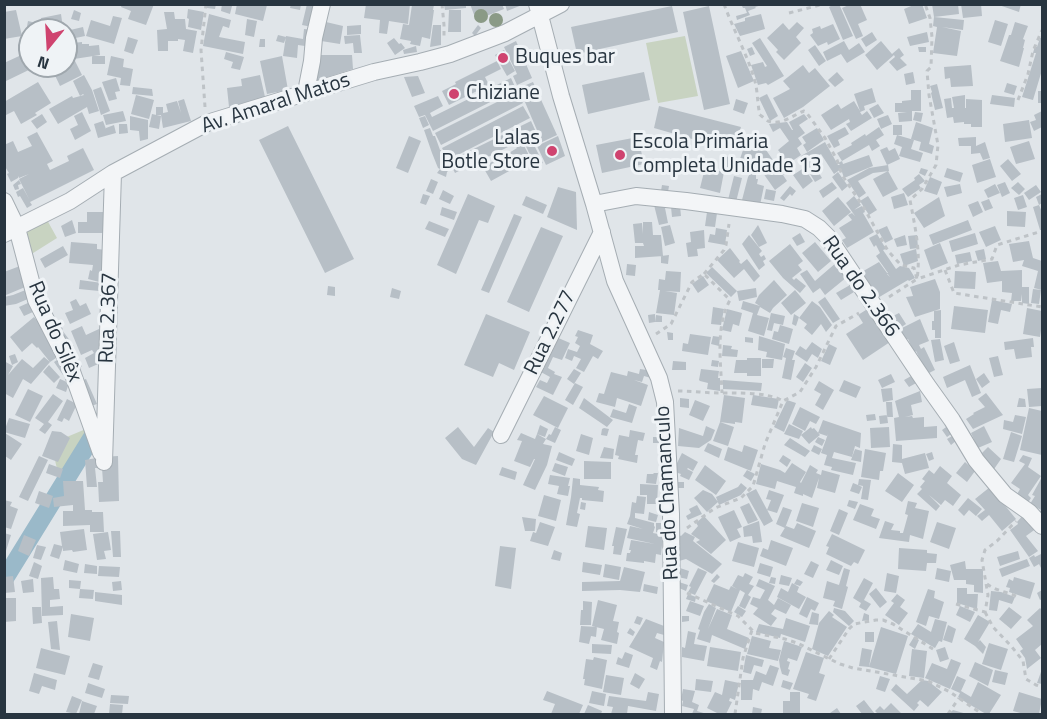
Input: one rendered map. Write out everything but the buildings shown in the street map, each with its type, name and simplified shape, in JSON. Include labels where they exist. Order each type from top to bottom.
[{"type":"street","points":[[306,92],[322,4]]},
{"type":"street","name":"Av. Amaral Matos","points":[[11,231],[70,201],[113,173],[207,123],[374,72],[450,54],[505,33],[538,9],[561,4]]},
{"type":"street","name":"Rua do Chamanculo","points":[[538,9],[615,281],[659,378],[665,402],[672,539],[673,714]]},
{"type":"street","name":"Rua 2.367","points":[[104,462],[113,173]]},
{"type":"street","name":"Rua do 2.366","points":[[594,204],[636,196],[686,201],[782,214],[805,219],[819,228],[828,237],[952,420],[976,460],[1005,495],[1029,512],[1042,526]]},
{"type":"street","name":"Rua do Silêx","points":[[4,201],[11,231],[36,300],[70,366],[104,462]]},
{"type":"street","name":"Rua 2.277","points":[[501,435],[602,232]]},
{"type":"path","points":[[206,4],[201,50],[207,123]]},
{"type":"path","points":[[442,4],[443,41],[450,54]]},
{"type":"path","points":[[723,4],[754,78],[760,115],[768,122],[775,122],[784,121],[798,113],[806,112],[825,138],[842,175],[888,251],[901,265],[914,268],[917,279]]},
{"type":"path","points":[[789,13],[824,4]]},
{"type":"path","points":[[917,279],[919,265],[917,232],[910,200],[922,189],[936,165],[938,145],[929,95],[927,70],[931,67],[932,37],[930,18],[925,4]]},
{"type":"path","points":[[1018,100],[1042,30]]},
{"type":"path","points":[[644,342],[671,324],[692,282],[704,274],[724,250],[731,207]]},
{"type":"path","points":[[672,539],[715,508],[741,498],[753,486],[765,444],[783,401],[800,393],[836,326],[917,279],[959,265],[992,259],[997,245],[1042,231]]},
{"type":"path","points":[[945,270],[954,293],[1042,307]]},
{"type":"path","points":[[704,274],[730,300],[725,309],[720,344],[722,393]]},
{"type":"path","points":[[662,390],[747,393],[778,398],[783,401]]},
{"type":"path","points":[[1019,505],[1019,516],[1012,527],[985,550],[982,560],[988,595],[985,612],[993,627],[1023,662],[1026,679],[1042,687]]},
{"type":"path","points":[[987,584],[1018,597]]},
{"type":"path","points":[[672,590],[694,595],[732,613],[744,621],[755,633],[797,643],[853,668],[923,679],[936,684],[982,714]]},
{"type":"path","points":[[956,604],[985,612]]},
{"type":"path","points":[[829,658],[854,624],[876,620],[893,624],[933,649]]},
{"type":"path","points":[[735,714],[743,658],[752,630]]},
{"type":"path","points":[[948,714],[959,698]]},
{"type":"green space","points":[[685,36],[698,96],[658,103],[646,43]]},
{"type":"green space","points":[[46,218],[57,238],[30,255],[21,231]]},
{"type":"green space","points":[[93,426],[100,452],[73,460],[71,469],[58,473],[54,456],[62,439]]},
{"type":"waterway","points":[[4,580],[94,434]]},
{"type":"place","name":"Buques bar","points":[[503,58]]},
{"type":"place","name":"Chiziane","points":[[454,94]]},
{"type":"place","name":"Lalas Botle Store","points":[[552,151]]},
{"type":"place","name":"Escola Primária Completa Unidade 13","points":[[620,155]]}]
